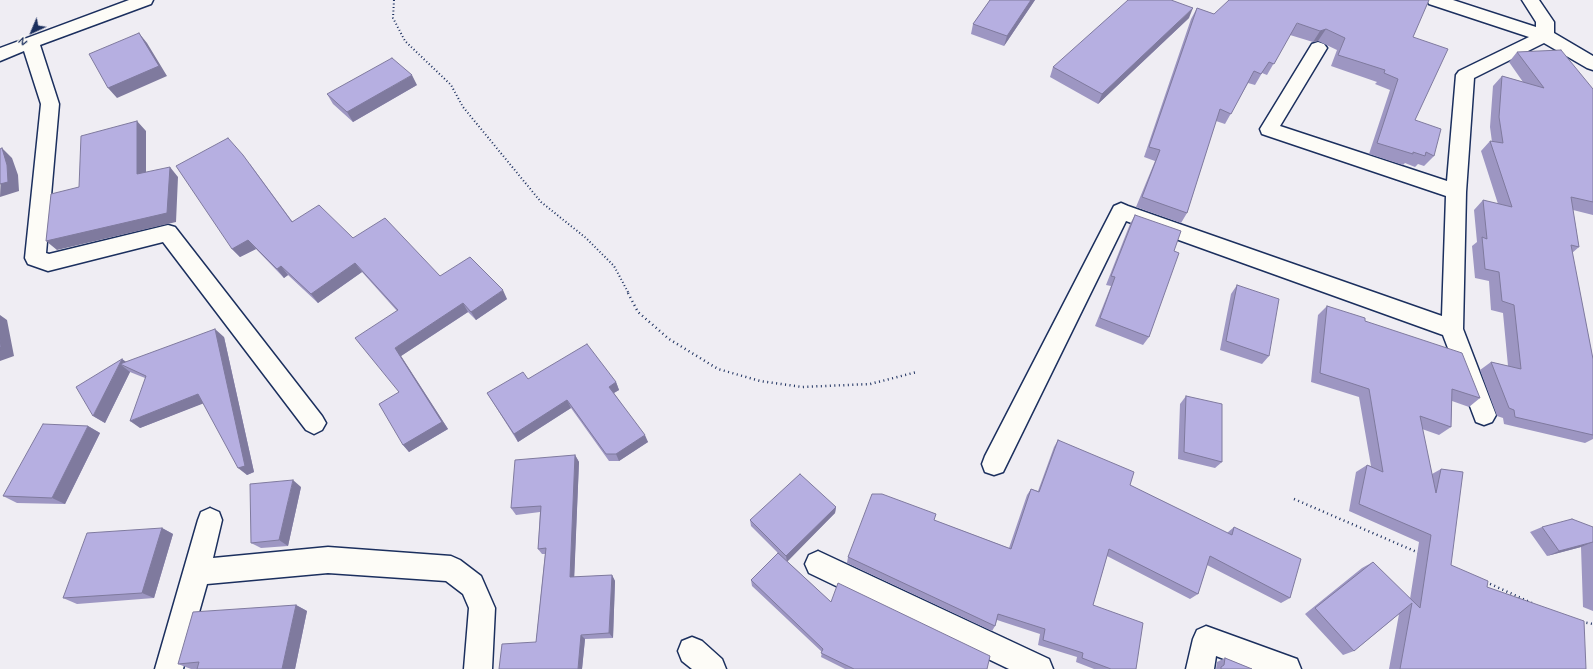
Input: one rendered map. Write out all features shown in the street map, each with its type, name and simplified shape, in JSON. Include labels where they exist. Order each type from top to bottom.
[{"type":"street","points":[[0,55],[30,42],[145,0]]},
{"type":"street","points":[[1435,0],[1545,36],[1593,64]]},
{"type":"street","points":[[1530,0],[1545,22],[1545,36]]},
{"type":"street","points":[[1484,415],[1452,329],[1456,192],[1464,75],[1545,36]]},
{"type":"street","points":[[30,42],[50,104],[35,258],[48,263],[168,233],[314,423]]},
{"type":"street","points":[[1318,48],[1270,130],[1456,192]]},
{"type":"street","points":[[994,464],[1121,210],[1452,329]]},
{"type":"street","points":[[169,669],[197,572],[210,520]]},
{"type":"street","points":[[197,572],[328,560],[451,569],[472,585],[482,608],[478,669]]},
{"type":"street","points":[[818,564],[1039,669]]},
{"type":"street","points":[[1200,669],[1206,639],[1287,669]]},
{"type":"street","points":[[692,651],[712,669]]},
{"type":"path","points":[[394,0],[393,18],[405,41],[451,85],[463,108],[541,202],[586,238],[614,266],[638,312],[669,339],[718,370],[760,381],[795,386],[870,384],[917,372]]},
{"type":"path","points":[[1294,499],[1424,555]]},
{"type":"path","points":[[1481,580],[1538,605]]},
{"type":"path","points":[[1579,622],[1593,624]]},
{"type":"building","points":[[990,0],[1031,0],[1007,36],[973,24]]},
{"type":"building","points":[[1128,0],[1171,0],[1193,8],[1102,94],[1053,67]]},
{"type":"building","points":[[1229,0],[1429,0],[1413,37],[1448,49],[1415,120],[1441,129],[1434,156],[1426,152],[1425,156],[1413,152],[1413,154],[1377,143],[1398,79],[1384,73],[1385,70],[1338,55],[1345,38],[1326,29],[1320,31],[1297,23],[1274,64],[1269,62],[1261,74],[1254,71],[1231,114],[1220,109],[1187,213],[1142,197],[1160,150],[1149,147],[1197,8],[1214,14]]},
{"type":"building","points":[[139,33],[159,66],[108,88],[89,54]]},
{"type":"building","points":[[1561,50],[1593,89],[1593,202],[1571,197],[1579,247],[1571,245],[1593,359],[1593,435],[1515,417],[1514,410],[1509,408],[1491,362],[1521,369],[1514,305],[1502,301],[1499,272],[1485,269],[1482,237],[1487,239],[1483,200],[1512,207],[1490,141],[1503,143],[1499,117],[1502,76],[1544,88],[1517,52]]},
{"type":"building","points":[[392,58],[412,75],[347,112],[327,94]]},
{"type":"building","points":[[137,121],[137,174],[170,167],[167,213],[46,241],[51,194],[79,187],[81,136]]},
{"type":"building","points":[[228,138],[243,155],[292,222],[319,205],[353,238],[385,218],[440,276],[470,257],[503,290],[471,312],[463,303],[395,348],[442,422],[403,445],[379,404],[399,392],[355,338],[398,310],[355,263],[311,294],[281,266],[277,269],[248,240],[232,249],[176,166]]},
{"type":"building","points":[[2,148],[7,165],[8,182],[0,184],[0,149]]},
{"type":"building","points":[[1135,215],[1181,231],[1174,251],[1179,253],[1149,337],[1100,318],[1115,277],[1111,276]]},
{"type":"building","points":[[1237,285],[1279,299],[1269,356],[1226,341]]},
{"type":"building","points":[[1327,306],[1365,318],[1365,321],[1462,353],[1480,398],[1452,389],[1451,427],[1420,416],[1436,493],[1441,469],[1463,472],[1451,565],[1488,581],[1487,587],[1584,621],[1586,669],[1400,669],[1412,603],[1354,651],[1315,608],[1373,562],[1420,608],[1431,535],[1359,504],[1367,465],[1383,472],[1369,389],[1320,373]]},
{"type":"building","points":[[215,329],[245,466],[238,468],[198,394],[130,421],[146,376],[120,364]]},
{"type":"building","points":[[587,344],[616,382],[609,387],[645,435],[616,454],[606,454],[567,400],[514,434],[487,393],[523,372],[528,379]]},
{"type":"building","points":[[122,359],[93,416],[76,387]]},
{"type":"building","points":[[1186,396],[1222,404],[1222,462],[1184,452]]},
{"type":"building","points":[[43,424],[88,426],[52,498],[3,496]]},
{"type":"building","points":[[1058,440],[1134,472],[1130,485],[1232,535],[1234,527],[1301,559],[1290,598],[1210,556],[1198,594],[1109,549],[1093,605],[1143,623],[1136,669],[1111,669],[1082,658],[1083,653],[1043,640],[1045,629],[998,614],[995,626],[848,557],[872,494],[882,494],[936,514],[934,520],[1011,549],[1031,489],[1039,492]]},
{"type":"building","points":[[575,455],[570,577],[612,575],[609,633],[581,635],[578,669],[499,669],[502,644],[536,642],[546,548],[538,549],[541,506],[511,508],[515,460]]},
{"type":"building","points":[[800,474],[836,507],[786,556],[750,520]]},
{"type":"building","points":[[293,480],[279,540],[251,543],[250,484]]},
{"type":"building","points":[[1572,519],[1593,527],[1593,542],[1559,551],[1542,527]]},
{"type":"building","points":[[162,528],[142,593],[63,598],[87,533]]},
{"type":"building","points":[[778,553],[831,602],[838,583],[990,656],[987,669],[854,669],[821,653],[823,649],[751,580]]},
{"type":"building","points":[[296,605],[282,669],[197,669],[199,662],[178,664],[193,612]]},
{"type":"building","points":[[1225,658],[1252,669],[1221,669],[1224,665]]}]
